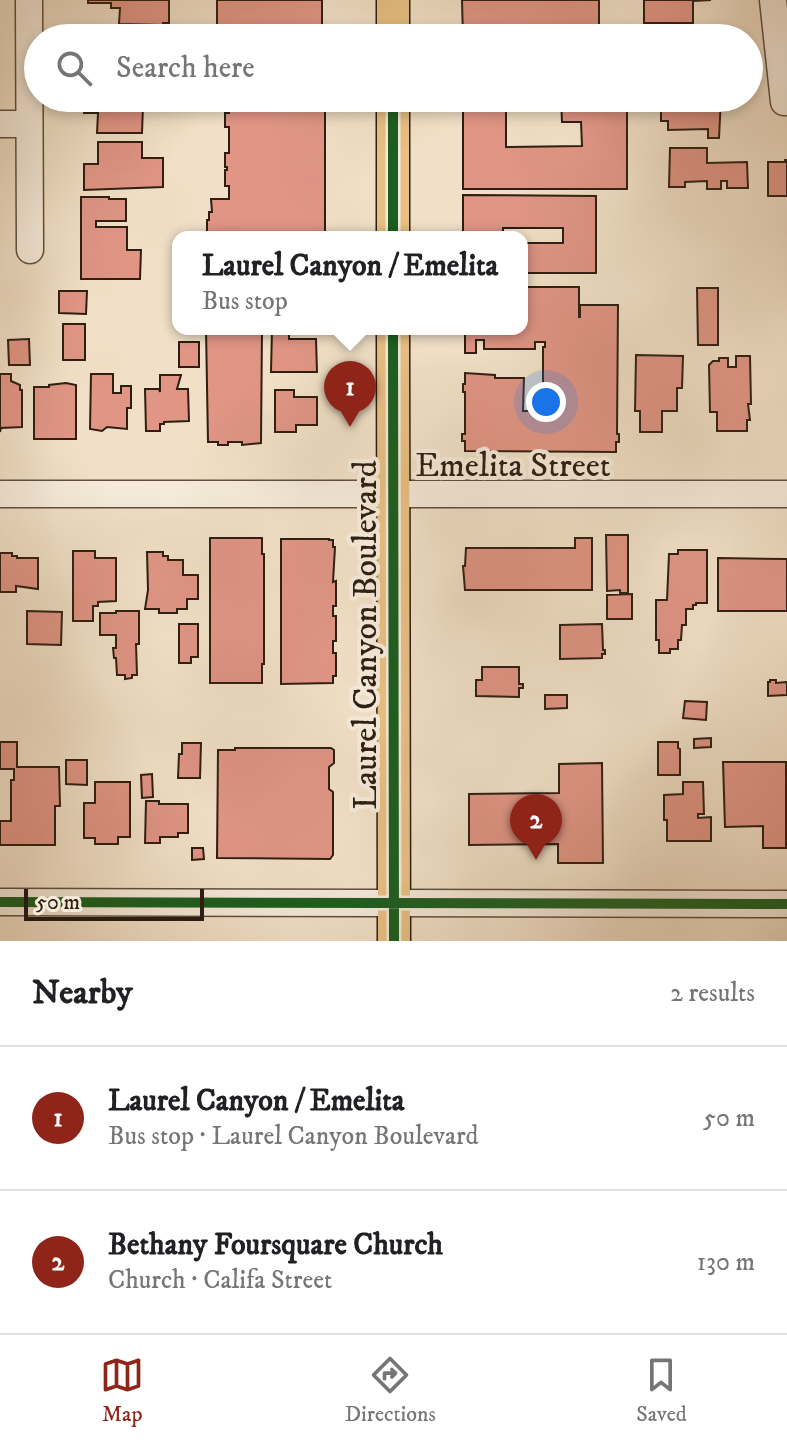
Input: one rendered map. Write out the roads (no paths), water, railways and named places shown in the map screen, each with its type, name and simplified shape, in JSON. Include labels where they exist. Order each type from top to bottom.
[{"type":"main road","points":[[393,0],[393,24]]},
{"type":"main road","points":[[393,112],[393,231]]},
{"type":"main road","name":"Laurel Canyon Boulevard","points":[[393,335],[394,941]]},
{"type":"street","points":[[29,0],[29,24]]},
{"type":"street","points":[[773,0],[785,102]]},
{"type":"street","points":[[29,112],[30,250]]},
{"type":"street","points":[[0,124],[29,124]]},
{"type":"street","name":"Emelita Street","points":[[0,494],[787,494]]},
{"type":"street","points":[[0,902],[787,904]]},
{"type":"place","name":"Laurel Canyon / Emelita","points":[[350,427]]},
{"type":"place","name":"Bethany Foursquare Church","points":[[536,860]]}]
